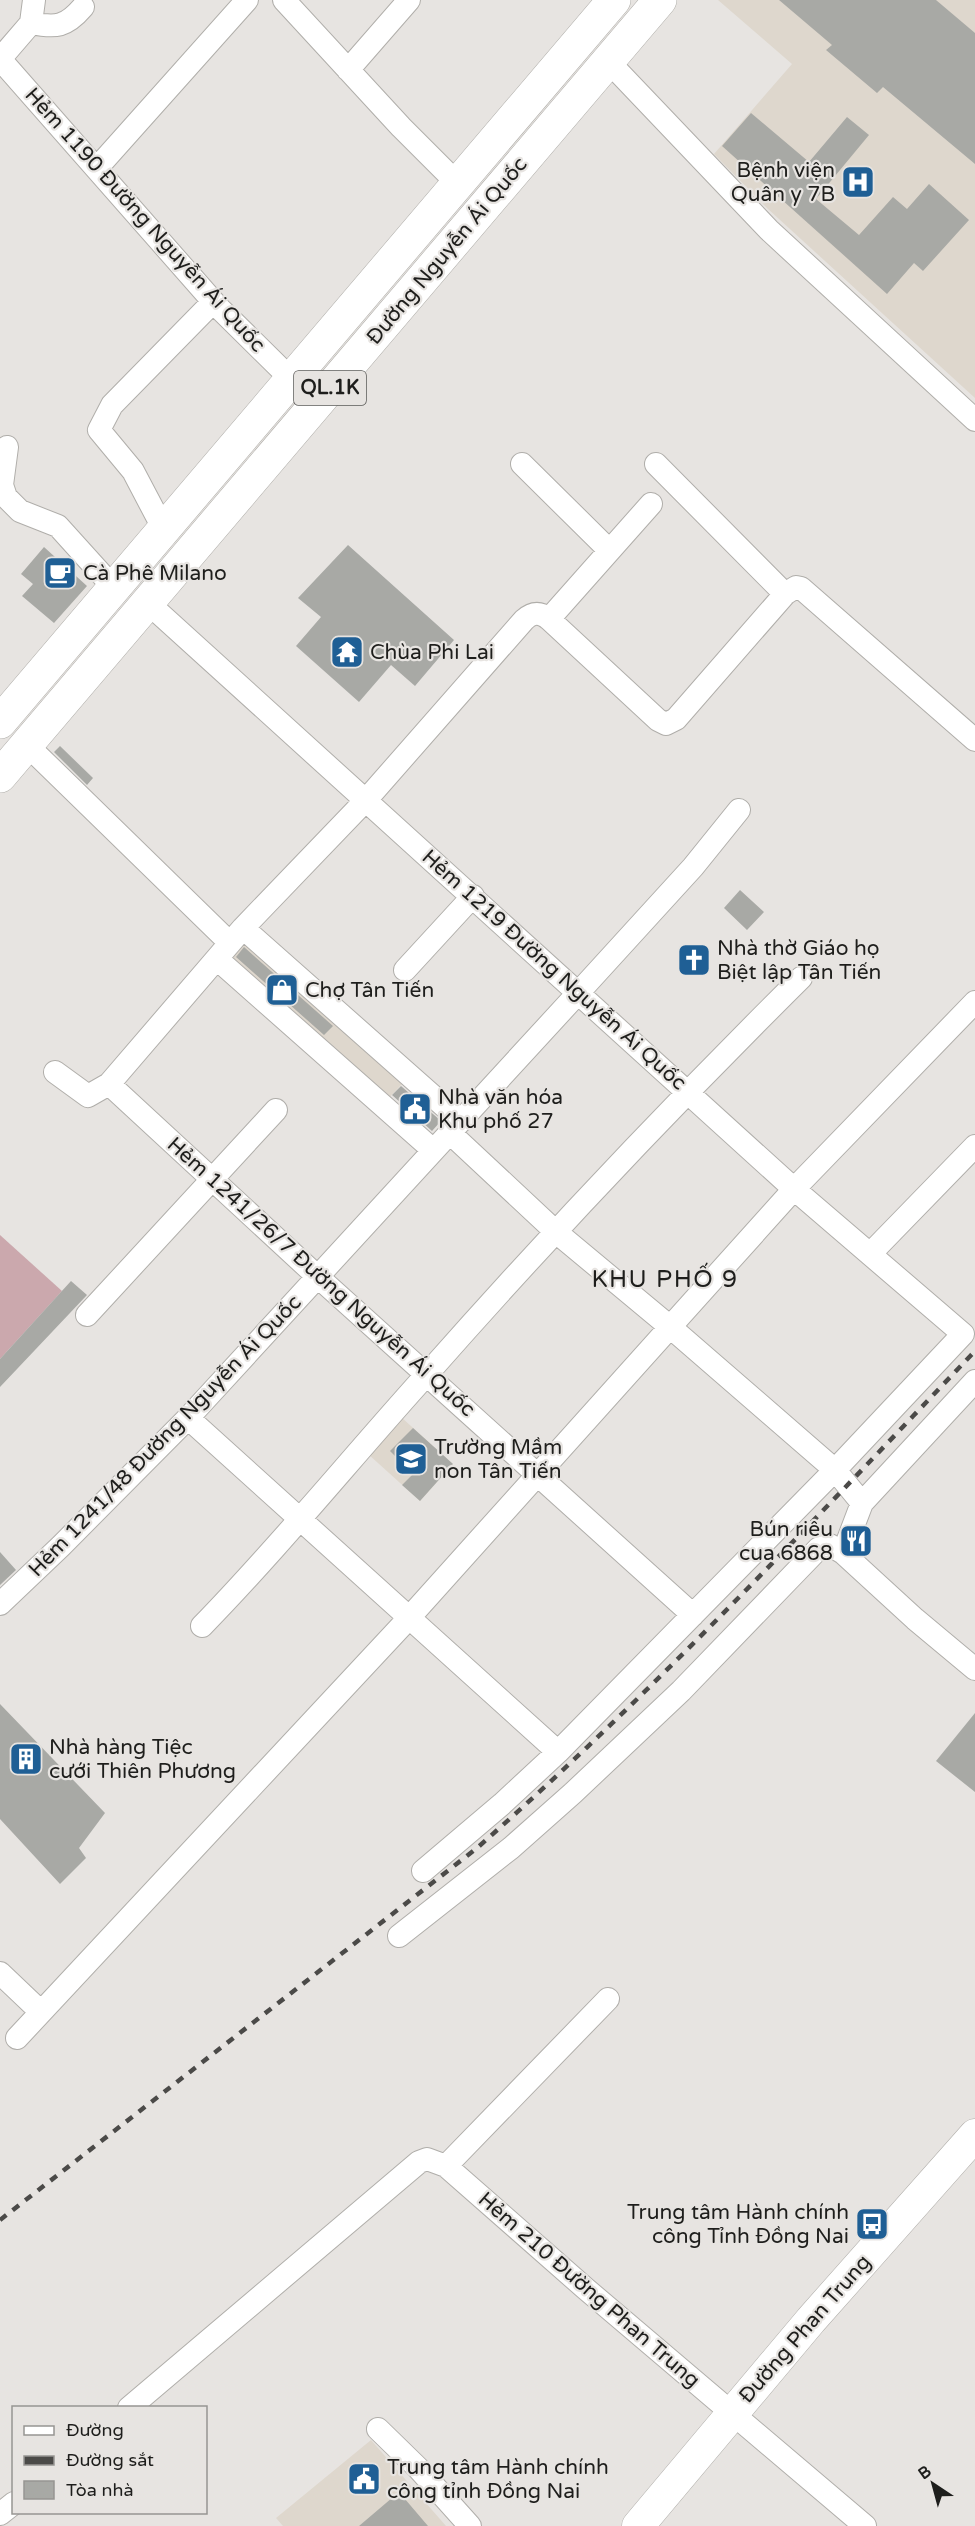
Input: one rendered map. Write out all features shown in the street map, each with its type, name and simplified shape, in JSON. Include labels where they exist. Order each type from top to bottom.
[{"type":"main road","name":"Đường Nguyễn Ái Quốc","points":[[0,722],[614,0]]},
{"type":"main road","name":"Đường Nguyễn Ái Quốc","points":[[0,776],[660,0]]},
{"type":"main road","name":"Đường Phan Trung","points":[[638,2526],[811,2320],[975,2135]]},
{"type":"street","points":[[3,51],[31,23],[34,0]]},
{"type":"street","points":[[97,168],[247,0]]},
{"type":"street","points":[[284,0],[458,184]]},
{"type":"street","points":[[348,70],[409,0]]},
{"type":"street","points":[[31,23],[51,27],[61,24],[73,19],[82,7]]},
{"type":"street","name":"Hẻm 1190 Đường Nguyễn Ái Quốc","points":[[3,51],[97,168],[213,302],[291,379]]},
{"type":"street","points":[[608,61],[763,224],[975,420]]},
{"type":"street","points":[[164,530],[133,471],[99,430],[112,405],[213,302]]},
{"type":"street","points":[[7,447],[2,485],[6,497],[20,511],[58,526],[114,588]]},
{"type":"street","points":[[522,464],[609,550]]},
{"type":"street","points":[[656,464],[785,594]]},
{"type":"street","points":[[549,619],[651,504]]},
{"type":"street","points":[[55,1072],[88,1096],[109,1084],[230,943],[366,800],[524,620],[536,613],[542,613],[658,720],[666,724],[676,720],[785,594],[795,587],[801,588],[975,740]]},
{"type":"street","name":"Hẻm 1219 Đường Nguyễn Ái Quốc","points":[[148,603],[794,1189],[963,1334],[835,1470]]},
{"type":"street","points":[[27,745],[230,943],[433,1150]]},
{"type":"street","name":"Hẻm 1241/48 Đường Nguyễn Ái Quốc","points":[[0,1604],[188,1418],[693,867],[739,810]]},
{"type":"street","points":[[405,970],[473,896]]},
{"type":"street","points":[[230,943],[455,1127],[556,1232],[669,1326],[835,1470],[862,1503]]},
{"type":"street","points":[[202,1626],[264,1562],[427,1373],[556,1232],[687,1091],[801,978]]},
{"type":"street","points":[[17,2038],[408,1619],[794,1189],[975,1002]]},
{"type":"street","name":"Hẻm 1241/26/7 Đường Nguyễn Ái Quốc","points":[[109,1084],[318,1277],[693,1615]]},
{"type":"street","points":[[87,1315],[276,1110]]},
{"type":"street","points":[[871,1253],[975,1146]]},
{"type":"street","points":[[843,1552],[862,1503],[975,1381]]},
{"type":"street","points":[[188,1418],[558,1752]]},
{"type":"street","points":[[423,1871],[508,1799],[558,1752],[835,1470]]},
{"type":"street","points":[[399,1936],[511,1848],[561,1805],[681,1691],[819,1548],[830,1545],[843,1552],[915,1619],[975,1669]]},
{"type":"street","points":[[0,1973],[41,2012]]},
{"type":"street","points":[[131,2406],[419,2162],[427,2159],[446,2166],[608,1999]]},
{"type":"street","name":"Hẻm 210 Đường Phan Trung","points":[[446,2166],[586,2289],[866,2526]]},
{"type":"street","points":[[378,2429],[418,2468],[470,2526]]},
{"type":"street","points":[[0,2514],[12,2505]]},
{"type":"shaded area","name":"Bệnh viện Quân y 7B","points":[[718,0],[975,0],[975,398],[768,209],[714,154],[792,64]]},
{"type":"shaded area","name":"Chợ Tân Tiến","points":[[244,938],[403,1083],[387,1100],[227,958]]},
{"type":"shaded area","points":[[0,1235],[62,1291],[0,1359]]},
{"type":"shaded area","name":"Trường Mầm non Tân Tiến","points":[[401,1417],[453,1464],[420,1501],[368,1454]]},
{"type":"shaded area","name":"Trung tâm Hành chính công tỉnh Đồng Nai","points":[[371,2440],[446,2526],[283,2526],[276,2518]]},
{"type":"building","points":[[779,0],[936,0],[975,33],[975,164],[883,87],[877,93],[826,50],[832,45]]},
{"type":"building","points":[[751,113],[809,162],[847,117],[869,135],[816,199],[859,235],[893,197],[907,209],[929,184],[969,220],[923,271],[914,263],[887,294],[722,146]]},
{"type":"building","points":[[348,545],[454,640],[415,686],[391,665],[359,702],[296,646],[321,617],[298,598]]},
{"type":"building","points":[[44,547],[87,586],[54,623],[22,596],[33,584],[21,574]]},
{"type":"building","points":[[60,746],[93,778],[87,785],[54,752]]},
{"type":"building","points":[[740,890],[764,912],[747,930],[724,908]]},
{"type":"building","points":[[244,947],[333,1026],[324,1035],[236,957]]},
{"type":"building","points":[[401,1086],[441,1121],[432,1131],[392,1095]]},
{"type":"building","points":[[71,1281],[87,1295],[0,1387],[0,1359]]},
{"type":"building","name":"Trường Mầm non Tân Tiến","points":[[413,1428],[453,1464],[420,1501],[402,1485],[413,1474],[390,1451]]},
{"type":"building","points":[[0,1552],[16,1570],[0,1585]]},
{"type":"building","name":"Nhà hàng Tiệc cưới Thiên Phương","points":[[0,1704],[105,1813],[79,1848],[86,1858],[60,1884],[0,1819]]},
{"type":"building","points":[[975,1713],[975,1792],[936,1761]]},
{"type":"building","points":[[399,2492],[428,2526],[359,2526]]},
{"type":"railway","points":[[0,2220],[477,1848],[606,1729],[669,1667],[793,1542],[975,1351]]},
{"type":"place","name":"Bệnh viện Quân y 7B","points":[[858,182]]},
{"type":"place","name":"Cà Phê Milano","points":[[60,573]]},
{"type":"place","name":"Chùa Phi Lai","points":[[347,652]]},
{"type":"place","name":"Nhà thờ Giáo họ Biệt lập Tân Tiến","points":[[694,960]]},
{"type":"place","name":"Chợ Tân Tiến","points":[[282,990]]},
{"type":"place","name":"Nhà văn hóa Khu phố 27","points":[[415,1109]]},
{"type":"place","name":"Trường Mầm non Tân Tiến","points":[[411,1459]]},
{"type":"place","name":"Bún riêu cua 6868","points":[[856,1541]]},
{"type":"place","name":"Nhà hàng Tiệc cưới Thiên Phương","points":[[26,1759]]},
{"type":"place","name":"Trung tâm Hành chính công Tỉnh Đồng Nai","points":[[872,2224]]},
{"type":"place","name":"Trung tâm Hành chính công tỉnh Đồng Nai","points":[[364,2479]]},
{"type":"district","name":"KHU PHỐ 9","points":[[665,1279]]}]
